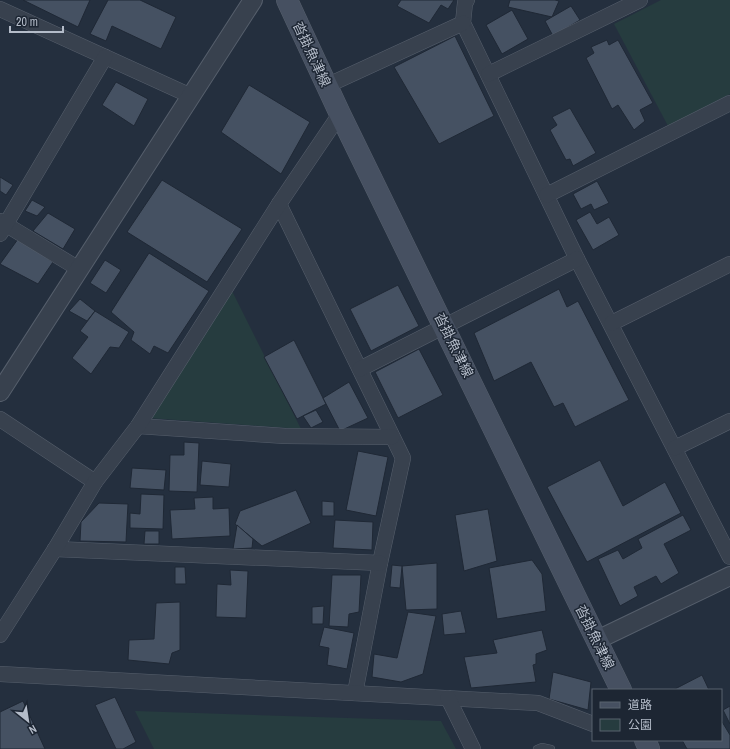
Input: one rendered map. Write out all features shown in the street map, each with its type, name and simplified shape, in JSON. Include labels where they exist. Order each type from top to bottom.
[{"type":"main road","name":"沓掛魚津線","points":[[287,0],[326,86],[621,689]]},
{"type":"street","points":[[0,392],[253,0]]},
{"type":"street","points":[[467,0],[465,3],[463,23],[489,74],[577,259],[612,323],[730,557]]},
{"type":"street","points":[[489,74],[640,0]]},
{"type":"street","points":[[0,9],[191,96]]},
{"type":"street","points":[[326,86],[463,23]]},
{"type":"street","points":[[79,269],[2,226],[105,57]]},
{"type":"street","points":[[546,195],[730,103]]},
{"type":"street","points":[[0,635],[55,549],[95,482],[138,426],[279,204],[340,114]]},
{"type":"street","points":[[279,204],[403,458],[380,563],[355,693]]},
{"type":"street","points":[[360,369],[577,259]]},
{"type":"street","points":[[612,323],[730,264]]},
{"type":"street","points":[[0,419],[95,482]]},
{"type":"street","points":[[675,448],[730,421]]},
{"type":"street","points":[[138,426],[285,436],[392,437]]},
{"type":"street","points":[[55,549],[380,563]]},
{"type":"street","points":[[597,640],[730,576]]},
{"type":"street","points":[[0,674],[538,703],[592,724]]},
{"type":"street","points":[[448,698],[473,749]]},
{"type":"lane","points":[[537,749],[542,747],[551,749]]},
{"type":"green space","points":[[661,0],[730,0],[730,94],[668,126],[614,24]]},
{"type":"green space","points":[[232,291],[301,429],[149,418]]},
{"type":"green space","points":[[135,711],[441,721],[456,749],[154,749]]},
{"type":"building","points":[[23,0],[90,0],[78,27]]},
{"type":"building","points":[[108,0],[140,0],[176,17],[161,49],[112,26],[106,41],[90,34]]},
{"type":"building","points":[[401,0],[454,0],[448,9],[441,5],[429,23],[397,6]]},
{"type":"building","points":[[510,0],[559,1],[552,17],[508,7]]},
{"type":"building","points":[[571,6],[580,20],[553,36],[545,21]]},
{"type":"building","points":[[512,10],[528,39],[502,54],[486,25]]},
{"type":"building","points":[[455,36],[494,116],[439,144],[394,67]]},
{"type":"building","points":[[607,40],[609,45],[618,40],[653,103],[640,110],[645,121],[634,130],[618,105],[612,109],[586,58],[594,53],[591,47]]},
{"type":"building","points":[[116,82],[148,99],[134,126],[102,105]]},
{"type":"building","points":[[249,85],[310,122],[281,174],[221,132]]},
{"type":"building","points":[[570,108],[596,153],[573,166],[570,159],[566,160],[550,130],[557,125],[552,117]]},
{"type":"building","points":[[0,177],[13,185],[6,195],[0,191]]},
{"type":"building","points":[[162,180],[242,229],[207,282],[127,232]]},
{"type":"building","points":[[597,181],[609,203],[594,210],[591,204],[581,209],[573,194]]},
{"type":"building","points":[[32,200],[45,207],[37,216],[25,211]]},
{"type":"building","points":[[590,212],[597,224],[609,217],[619,235],[593,250],[576,220]]},
{"type":"building","points":[[48,213],[75,229],[63,249],[33,231]]},
{"type":"building","points":[[18,239],[53,262],[38,284],[0,264]]},
{"type":"building","points":[[149,253],[209,291],[168,353],[154,346],[150,354],[131,340],[134,332],[111,312]]},
{"type":"building","points":[[105,260],[121,270],[106,293],[90,283]]},
{"type":"building","points":[[398,285],[419,326],[371,351],[350,309]]},
{"type":"building","points":[[559,289],[567,307],[578,301],[629,400],[575,427],[563,403],[554,407],[531,362],[494,381],[474,333]]},
{"type":"building","points":[[80,299],[95,311],[87,321],[69,311]]},
{"type":"building","points":[[95,311],[129,332],[119,348],[110,347],[91,374],[72,358],[88,337],[80,331]]},
{"type":"building","points":[[294,340],[326,404],[297,419],[264,357]]},
{"type":"building","points":[[419,349],[443,395],[398,418],[375,372]]},
{"type":"building","points":[[349,382],[368,418],[340,431],[323,398]]},
{"type":"building","points":[[316,410],[323,422],[311,428],[303,416]]},
{"type":"building","points":[[184,442],[199,443],[197,492],[169,491],[170,455],[184,455]]},
{"type":"building","points":[[358,451],[388,457],[376,516],[346,510]]},
{"type":"building","points":[[600,460],[623,506],[665,482],[681,513],[587,562],[547,487]]},
{"type":"building","points":[[202,461],[231,464],[229,487],[200,485]]},
{"type":"building","points":[[132,468],[166,470],[164,490],[130,488]]},
{"type":"building","points":[[296,490],[311,523],[262,546],[235,524],[240,511]]},
{"type":"building","points":[[141,494],[164,495],[163,529],[130,528],[130,513],[140,514]]},
{"type":"building","points":[[213,497],[213,509],[229,508],[230,536],[172,539],[170,510],[195,509],[194,498]]},
{"type":"building","points":[[322,501],[334,502],[334,516],[322,516]]},
{"type":"building","points":[[99,503],[128,504],[126,542],[80,541],[81,522]]},
{"type":"building","points":[[488,509],[497,561],[464,571],[455,515]]},
{"type":"building","points":[[683,515],[691,530],[664,544],[679,573],[661,584],[656,576],[634,587],[638,596],[620,606],[598,559],[618,550],[623,559],[642,548],[638,539]]},
{"type":"building","points":[[335,520],[373,522],[372,550],[333,548]]},
{"type":"building","points":[[237,525],[253,539],[252,548],[233,549]]},
{"type":"building","points":[[145,531],[159,531],[159,544],[144,544]]},
{"type":"building","points":[[532,560],[542,574],[546,611],[497,619],[489,568]]},
{"type":"building","points":[[437,563],[437,609],[406,610],[402,566]]},
{"type":"building","points":[[392,565],[402,566],[400,588],[390,587]]},
{"type":"building","points":[[175,567],[185,567],[186,584],[175,584]]},
{"type":"building","points":[[230,570],[248,571],[246,618],[216,617],[217,584],[231,585]]},
{"type":"building","points":[[332,575],[361,575],[359,612],[349,614],[348,627],[329,626]]},
{"type":"building","points":[[180,602],[180,650],[172,653],[169,664],[128,660],[129,640],[154,639],[156,603]]},
{"type":"building","points":[[324,606],[323,624],[312,624],[312,607]]},
{"type":"building","points":[[461,611],[466,633],[444,635],[442,614]]},
{"type":"building","points":[[408,612],[436,616],[423,674],[401,682],[372,677],[374,654],[397,658]]},
{"type":"building","points":[[324,627],[354,633],[347,669],[327,665],[329,648],[319,646]]},
{"type":"building","points":[[542,630],[547,650],[536,654],[536,664],[533,665],[536,682],[471,688],[464,657],[497,653],[493,640]]},
{"type":"building","points":[[553,672],[591,682],[588,710],[549,699]]},
{"type":"building","points":[[702,675],[709,689],[675,689]]},
{"type":"building","points":[[115,697],[136,742],[123,749],[116,749],[95,705]]},
{"type":"building","points":[[23,701],[45,749],[0,749],[0,712]]},
{"type":"building","points":[[730,706],[730,724],[723,710]]},
{"type":"building","points":[[722,722],[730,735],[730,749],[687,749],[683,741],[722,741]]}]
